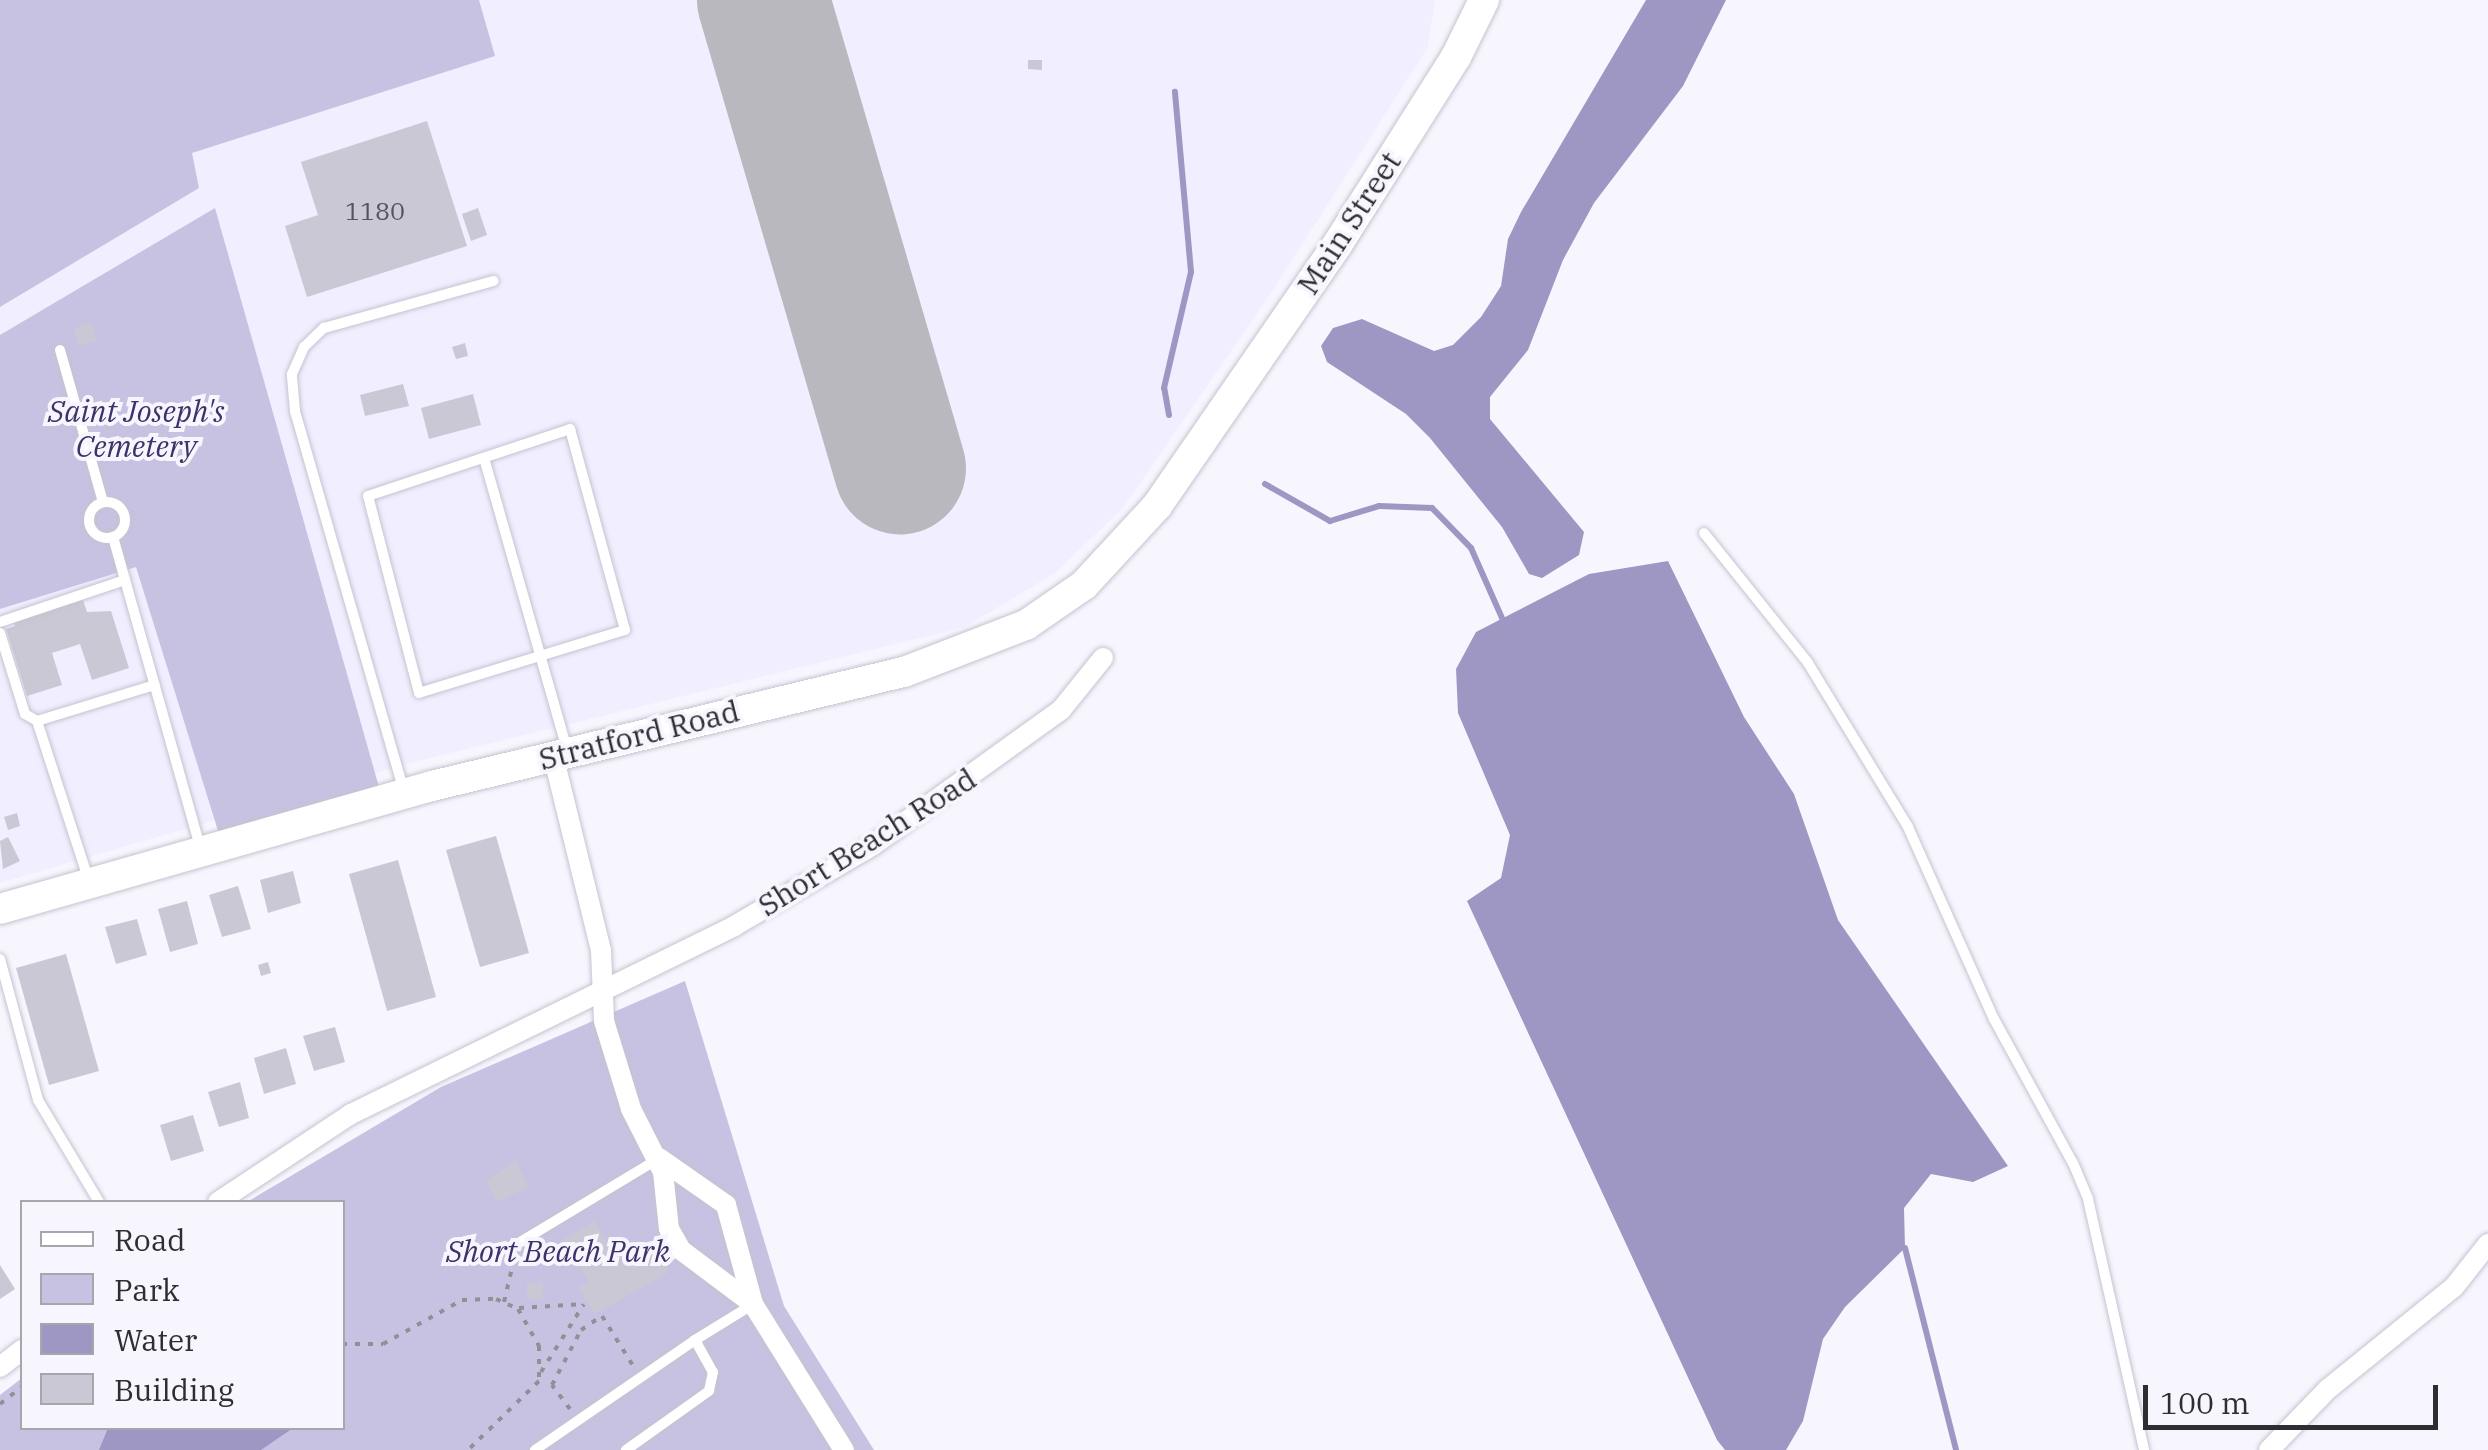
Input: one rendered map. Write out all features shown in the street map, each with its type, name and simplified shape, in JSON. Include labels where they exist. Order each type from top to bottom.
[{"type":"main road","name":"Main Street","points":[[1203,440],[1337,245],[1456,57],[1484,0]]},
{"type":"main road","name":"Stratford Road","points":[[0,909],[560,753],[904,672],[1002,638],[1054,608],[1119,553],[1203,440]]},
{"type":"street","name":"Short Beach Road","points":[[221,1200],[351,1114],[604,990],[873,845],[1061,710],[1103,658]]},
{"type":"street","points":[[560,753],[591,906],[604,990],[604,1021],[621,1083],[659,1158],[675,1242],[753,1304]]},
{"type":"street","points":[[659,1158],[726,1206],[753,1304],[844,1450]]},
{"type":"street","points":[[2268,1450],[2318,1398],[2454,1287],[2488,1244]]},
{"type":"street","points":[[0,1367],[20,1352]]},
{"type":"lane","points":[[405,794],[295,410],[292,374],[304,347],[324,328],[494,282]]},
{"type":"lane","points":[[60,350],[103,502],[124,514],[124,526],[113,537],[100,537],[88,523],[91,511],[103,502]]},
{"type":"lane","points":[[570,429],[624,630],[535,654],[419,693],[368,496],[570,429]]},
{"type":"lane","points":[[484,458],[560,753]]},
{"type":"lane","points":[[1704,533],[1808,663],[1898,811],[1994,1019],[2073,1163],[2088,1199],[2144,1450]]},
{"type":"lane","points":[[113,537],[202,853]]},
{"type":"lane","points":[[0,622],[125,580]]},
{"type":"lane","points":[[0,633],[25,714],[37,722],[90,884]]},
{"type":"lane","points":[[37,722],[154,685]]},
{"type":"lane","points":[[0,958],[38,1100],[98,1200]]},
{"type":"lane","points":[[517,1244],[659,1158]]},
{"type":"lane","points":[[535,1450],[576,1417],[753,1304]]},
{"type":"lane","points":[[626,1450],[709,1391],[713,1372],[696,1340]]},
{"type":"path","points":[[504,1302],[517,1244]]},
{"type":"path","points":[[345,1344],[382,1344],[462,1300],[504,1302],[518,1309],[535,1334],[540,1373]]},
{"type":"path","points":[[468,1450],[521,1405],[584,1304],[518,1309]]},
{"type":"path","points":[[576,1417],[552,1385],[574,1338],[602,1316],[639,1375]]},
{"type":"path","points":[[0,1404],[20,1389]]},
{"type":"shaded area","points":[[0,0],[1435,0],[1428,47],[1271,293],[1123,508],[1055,573],[965,627],[414,762],[0,883]]},
{"type":"green space","points":[[0,0],[479,0],[495,56],[192,153],[199,188],[0,307]]},
{"type":"green space","name":"Saint Joseph's Cemetery","points":[[215,208],[379,787],[219,834],[136,567],[0,609],[0,335]]},
{"type":"green space","name":"Short Beach Park","points":[[685,981],[784,1306],[874,1450],[0,1450],[0,1395],[20,1380],[20,1430],[345,1430],[345,1200],[250,1200],[441,1087]]},
{"type":"water","points":[[1646,0],[1726,0],[1683,86],[1594,203],[1563,260],[1528,350],[1490,397],[1490,419],[1584,532],[1579,555],[1542,578],[1529,574],[1502,527],[1430,438],[1406,414],[1327,362],[1321,346],[1333,328],[1362,319],[1434,351],[1453,345],[1481,317],[1501,286],[1508,239],[1521,212]]},
{"type":"water","points":[[1668,561],[1744,717],[1794,794],[1838,920],[2008,1166],[1973,1182],[1931,1174],[1904,1208],[1905,1248],[1845,1307],[1823,1339],[1803,1421],[1786,1450],[1725,1450],[1717,1440],[1467,901],[1501,878],[1510,835],[1458,713],[1456,669],[1476,632],[1589,574]]},
{"type":"water","points":[[107,1430],[290,1430],[261,1450],[99,1450]]},
{"type":"building","points":[[1028,60],[1042,60],[1042,70],[1028,69]]},
{"type":"building","points":[[427,121],[467,246],[307,297],[285,226],[318,215],[301,162]]},
{"type":"building","points":[[478,208],[487,235],[471,241],[462,214]]},
{"type":"building","points":[[92,323],[97,341],[79,346],[74,328]]},
{"type":"building","points":[[465,343],[468,356],[456,359],[452,347]]},
{"type":"building","points":[[403,384],[409,406],[365,416],[360,395]]},
{"type":"building","points":[[473,394],[481,425],[429,439],[421,408]]},
{"type":"building","points":[[83,600],[87,612],[111,611],[129,668],[92,680],[80,644],[52,653],[62,685],[27,696],[6,629],[15,626],[13,620]]},
{"type":"building","points":[[17,813],[20,826],[8,830],[4,817]]},
{"type":"building","points":[[496,836],[529,953],[480,967],[446,850]]},
{"type":"building","points":[[8,837],[20,861],[3,869],[0,841]]},
{"type":"building","points":[[398,860],[436,997],[387,1011],[349,874]]},
{"type":"building","points":[[293,871],[301,903],[268,913],[260,880]]},
{"type":"building","points":[[238,886],[251,929],[222,937],[209,895]]},
{"type":"building","points":[[187,901],[198,944],[170,952],[158,909]]},
{"type":"building","points":[[137,919],[147,955],[116,964],[105,927]]},
{"type":"building","points":[[66,954],[99,1071],[49,1085],[16,968]]},
{"type":"building","points":[[268,962],[271,973],[261,976],[258,965]]},
{"type":"building","points":[[335,1027],[345,1062],[314,1071],[303,1036]]},
{"type":"building","points":[[286,1048],[296,1084],[264,1094],[254,1058]]},
{"type":"building","points":[[240,1082],[249,1118],[219,1127],[208,1092]]},
{"type":"building","points":[[193,1115],[204,1151],[171,1161],[160,1125]]},
{"type":"building","points":[[516,1161],[528,1187],[496,1202],[486,1181]]},
{"type":"building","points":[[594,1221],[620,1262],[646,1242],[670,1255],[666,1274],[595,1314],[579,1288],[588,1281],[563,1240]]},
{"type":"building","points":[[0,1265],[15,1289],[0,1299]]},
{"type":"building","points":[[527,1283],[543,1283],[543,1299],[527,1299]]},
{"type":"waterway","points":[[1169,415],[1164,388],[1191,272],[1175,92]]},
{"type":"waterway","points":[[1265,484],[1330,521],[1379,506],[1432,508],[1471,548],[1502,618]]},
{"type":"waterway","points":[[1905,1248],[1956,1450]]},
{"type":"runway","points":[[763,0],[900,468]]}]
